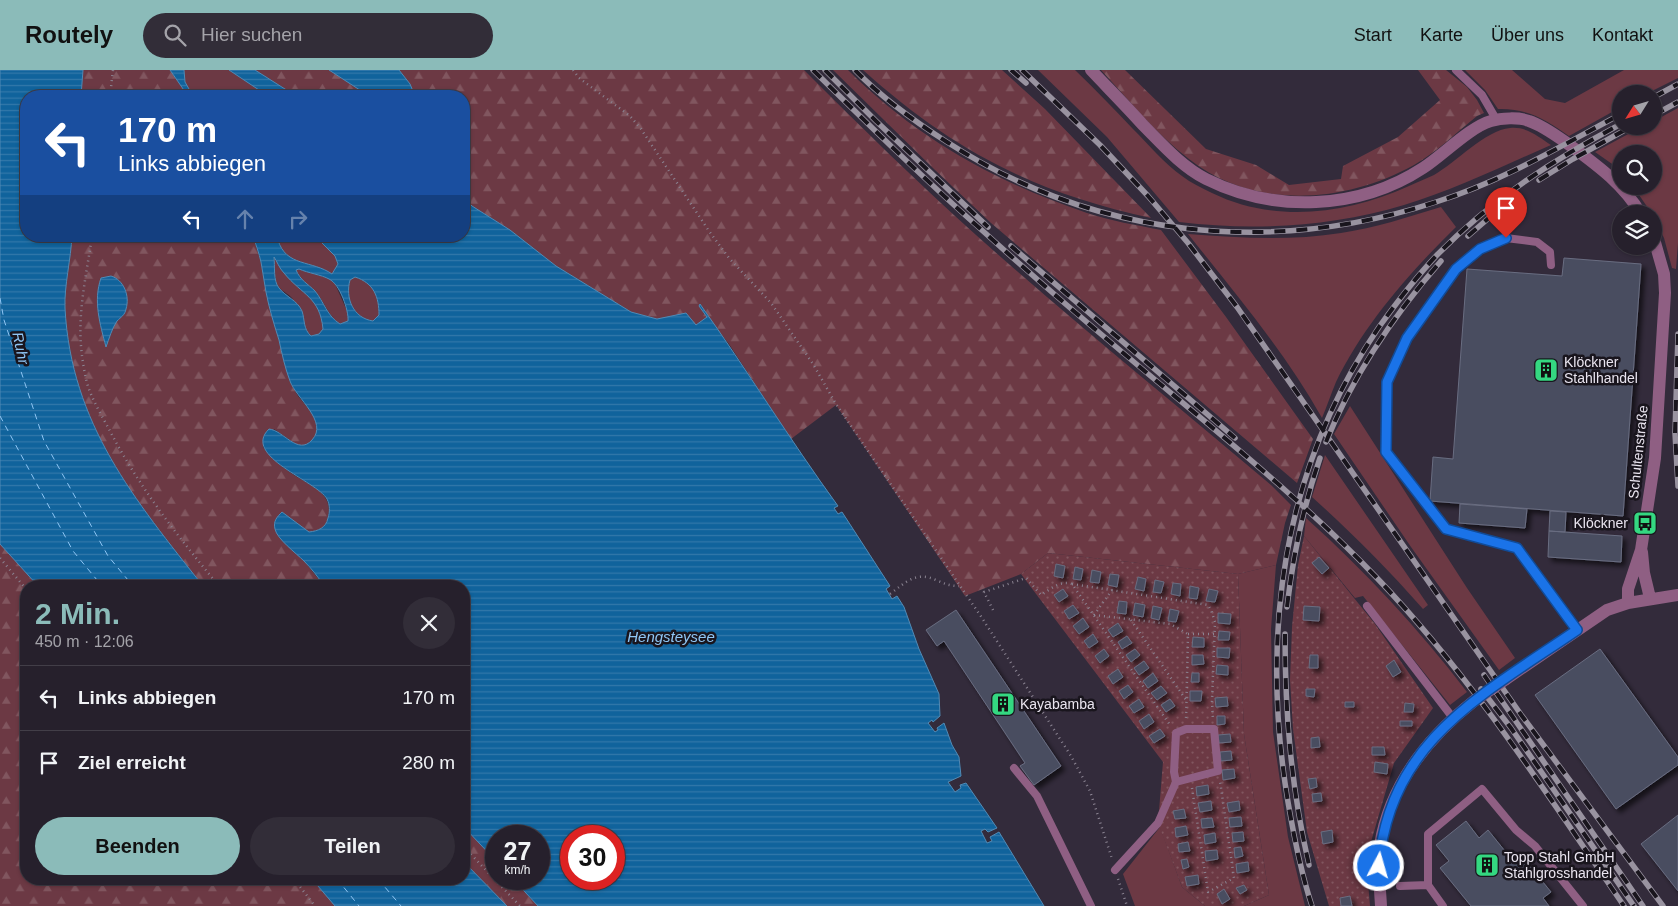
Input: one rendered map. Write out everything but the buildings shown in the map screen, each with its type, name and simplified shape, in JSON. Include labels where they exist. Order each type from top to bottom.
[{"type":"street","points":[[1091,70],[1169,152],[1204,178],[1248,195],[1278,201],[1321,202],[1339,200],[1376,190],[1420,170],[1479,126],[1496,120],[1527,120],[1561,139],[1608,174],[1635,205]]},
{"type":"street","name":"Schultenstraße","points":[[1628,603],[1628,589],[1642,550],[1656,450],[1666,293],[1664,274],[1659,255]]},
{"type":"street","name":"Schultenstraße","points":[[1642,550],[1644,573],[1650,598]]},
{"type":"street","points":[[1381,906],[1379,866],[1380,846],[1385,823],[1401,783],[1424,748],[1453,718],[1474,701],[1607,610],[1650,598],[1677,596]]},
{"type":"lane","points":[[1456,70],[1482,95],[1496,120]]},
{"type":"lane","points":[[1551,265],[1550,252],[1537,242],[1506,238],[1480,249],[1456,269],[1407,338],[1387,382],[1386,452],[1446,529],[1517,548],[1577,630]]},
{"type":"lane","points":[[1367,606],[1453,718]]},
{"type":"lane","points":[[1116,870],[1158,823],[1176,782],[1174,772],[1176,734],[1186,730],[1214,729],[1218,771],[1176,782]]},
{"type":"lane","points":[[1014,768],[1037,796],[1092,906]]},
{"type":"lane","points":[[1443,906],[1428,885],[1428,834],[1482,789],[1516,830],[1535,846],[1583,906]]},
{"type":"lane","points":[[1400,886],[1428,885]]},
{"type":"path","points":[[111,90],[113,70]]},
{"type":"path","points":[[572,70],[579,78],[630,116],[642,129],[709,231],[729,258],[776,310],[813,364],[842,413],[992,634],[1082,774],[1090,791],[1127,906]]},
{"type":"path","points":[[91,242],[83,293],[81,344],[88,383],[98,409],[119,448],[186,546],[214,580]]},
{"type":"path","points":[[0,558],[20,582]]},
{"type":"path","points":[[890,594],[919,575],[950,586],[959,586]]},
{"type":"path","points":[[993,610],[984,592],[1026,578],[1041,595],[1060,583],[1065,582],[1208,606],[1214,616],[1212,701],[1214,729]]},
{"type":"path","points":[[1072,584],[1176,734]]},
{"type":"path","points":[[1094,615],[1113,590]]},
{"type":"path","points":[[1094,615],[1170,624],[1188,634],[1214,634]]},
{"type":"path","points":[[1131,620],[1187,701]]},
{"type":"path","points":[[1186,730],[1188,634]]},
{"type":"path","points":[[1191,779],[1208,892],[1234,878],[1218,771]]},
{"type":"path","points":[[470,853],[520,906]]},
{"type":"path","points":[[299,885],[315,906]]},
{"type":"green space","points":[[83,70],[170,70],[184,90],[81,90]]},
{"type":"green space","points":[[184,70],[229,70],[259,90],[190,90],[185,82]]},
{"type":"green space","points":[[255,70],[329,70],[360,90],[287,90]]},
{"type":"green space","points":[[399,70],[804,70],[889,154],[976,235],[1271,485],[1291,505],[1276,565],[1238,574],[1048,553],[1021,574],[965,596],[836,405],[791,439],[729,344],[699,306],[707,317],[696,325],[668,318],[657,319],[631,312],[556,266],[510,230],[472,206],[470,204],[470,90],[412,90]]},
{"type":"green space","points":[[833,70],[848,70],[874,94],[929,137],[989,172],[1054,201],[1087,213],[1114,221],[1161,230],[1313,439],[1297,483],[991,223]]},
{"type":"green space","points":[[863,70],[1002,70],[1045,109],[1151,218],[1070,196],[997,165],[929,123]]},
{"type":"green space","points":[[1038,70],[1075,70],[1175,171],[1212,193],[1236,203],[1261,209],[1311,212],[1336,209],[1385,196],[1434,175],[1491,134],[1510,128],[1527,130],[1551,145],[1423,199],[1348,218],[1292,225],[1264,226],[1207,225],[1179,222],[1107,137]]},
{"type":"green space","points":[[1101,70],[1125,70],[1206,149],[1256,165],[1289,185],[1341,179],[1343,166],[1398,137],[1440,100],[1418,70],[1446,70],[1467,87],[1484,113],[1477,116],[1422,160],[1387,178],[1330,194],[1300,196],[1271,194],[1242,187],[1215,176],[1189,159],[1154,128]]},
{"type":"green space","points":[[1465,70],[1512,70],[1545,99],[1565,103],[1624,70],[1678,70],[1678,78],[1662,86],[1612,85],[1612,112],[1569,136],[1536,116],[1508,109],[1498,109],[1485,90]]},
{"type":"green space","points":[[1678,108],[1678,243],[1676,269],[1672,268],[1662,234],[1662,205],[1646,205],[1639,195],[1662,195],[1662,145],[1612,145],[1612,164],[1595,152],[1626,135],[1662,135],[1662,117]]},
{"type":"green space","points":[[1441,207],[1456,227],[1422,262],[1374,319],[1347,360],[1322,418],[1276,346],[1188,234],[1265,238],[1322,236],[1391,222]]},
{"type":"green space","points":[[71,242],[255,242],[290,382],[298,396],[313,414],[317,433],[312,441],[305,445],[297,445],[274,429],[263,447],[283,467],[318,490],[327,501],[329,508],[327,521],[324,526],[319,530],[308,532],[282,512],[278,536],[305,562],[319,580],[198,580],[154,523],[131,491],[111,458],[93,424],[80,388],[70,350],[65,308]]},
{"type":"green space","points":[[279,242],[321,242],[335,256],[338,264],[332,274],[293,259],[282,248]]},
{"type":"green space","points":[[274,254],[284,272],[317,305],[323,321],[323,329],[319,334],[311,336],[308,333],[295,302],[277,285]]},
{"type":"green space","points":[[299,269],[330,279],[335,284],[348,313],[348,321],[340,324],[336,321],[315,291],[300,277],[296,270]]},
{"type":"green space","points":[[355,277],[367,283],[377,297],[379,315],[373,321],[360,316],[352,306],[349,286],[350,279]]},
{"type":"green space","points":[[1350,406],[1467,588],[1515,658],[1499,670],[1411,547],[1334,434]]},
{"type":"green space","points":[[1325,455],[1428,605],[1423,609],[1369,551],[1312,497]]},
{"type":"green space","points":[[1306,518],[1391,601],[1467,692],[1450,705],[1363,596],[1355,598],[1304,536]]},
{"type":"green space","points":[[1304,536],[1375,624],[1433,708],[1394,763],[1366,859],[1370,906],[1329,906],[1307,832],[1293,729],[1290,680],[1292,627],[1298,565]]},
{"type":"green space","points":[[0,544],[33,580],[20,580],[20,885],[317,885],[335,906],[0,906]]},
{"type":"green space","points":[[1048,553],[1238,574],[1244,734],[1269,895],[1244,906],[1205,906],[1182,887],[1158,823],[1163,762],[1021,574]]},
{"type":"green space","points":[[1276,565],[1271,629],[1273,732],[1288,837],[1305,906],[1244,906],[1269,895],[1244,734],[1238,574]]},
{"type":"green space","points":[[1160,827],[1182,887],[1205,906],[1135,906],[1123,874]]},
{"type":"green space","points":[[470,833],[485,849],[485,883],[470,868]]},
{"type":"green space","points":[[491,890],[523,890],[538,906],[507,906]]},
{"type":"water","name":"Ruhr","points":[[0,70],[83,70],[81,90],[20,90],[20,242],[71,242],[65,308],[70,350],[80,388],[93,424],[131,491],[198,580],[33,580],[0,544]]},
{"type":"water","points":[[170,70],[184,70],[185,82],[190,90],[184,90]]},
{"type":"water","points":[[229,70],[255,70],[287,90],[259,90]]},
{"type":"water","points":[[329,70],[399,70],[412,90],[360,90]]},
{"type":"water","name":"Hengsteysee","points":[[470,204],[510,230],[556,266],[631,312],[657,319],[686,313],[696,325],[707,317],[699,306],[700,304],[838,506],[834,508],[838,514],[842,512],[890,586],[886,589],[892,599],[897,596],[904,607],[919,649],[939,694],[940,716],[933,722],[932,720],[928,723],[935,732],[944,723],[952,745],[959,757],[961,776],[948,782],[955,792],[961,788],[960,785],[966,783],[997,828],[988,832],[985,829],[981,831],[987,843],[992,841],[990,837],[999,832],[1044,906],[538,906],[523,890],[550,890],[550,825],[485,825],[485,849],[470,833],[470,580],[320,580],[276,533],[275,521],[282,512],[309,532],[318,530],[327,521],[329,504],[320,492],[272,458],[265,449],[263,439],[269,429],[301,445],[307,444],[312,440],[317,426],[310,410],[293,388],[288,376],[255,242],[279,242],[282,249],[293,259],[332,274],[338,264],[335,256],[321,242],[470,242]],"holes":[[[274,257],[282,271],[314,303],[321,318],[323,329],[319,334],[311,336],[308,333],[300,307],[277,285]],[[299,269],[323,276],[337,286],[343,298],[348,321],[340,324],[336,321],[315,291],[302,279],[296,270]],[[355,277],[371,287],[378,302],[379,315],[373,321],[360,316],[350,300],[350,280]]]},
{"type":"water","points":[[111,276],[123,285],[127,304],[125,313],[117,321],[106,347],[97,304],[101,278]]},
{"type":"water","points":[[470,868],[485,883],[485,890],[491,890],[507,906],[335,906],[317,885],[470,885]]},
{"type":"ferry route","points":[[0,298],[4,320],[44,441],[108,556],[128,580]]},
{"type":"ferry route","points":[[0,416],[73,551],[97,580]]},
{"type":"ferry route","points":[[342,885],[359,906]]},
{"type":"ferry route","points":[[383,885],[401,906]]},
{"type":"railway","points":[[813,70],[962,212],[1061,300],[1279,485],[1313,515],[1377,578],[1412,616],[1476,695],[1537,779],[1624,906]]},
{"type":"railway","points":[[825,70],[988,227]]},
{"type":"railway","points":[[855,70],[876,90],[922,126],[1004,174],[1062,199],[1123,217],[1185,228],[1247,232],[1310,229],[1373,219],[1436,202],[1484,184],[1553,151],[1612,119]]},
{"type":"railway","points":[[1011,70],[1026,83]]},
{"type":"railway","points":[[1022,70],[1100,145],[1148,196],[1188,243],[1237,307],[1522,716],[1663,906]]},
{"type":"railway","points":[[1662,93],[1678,84]]},
{"type":"railway","points":[[1662,111],[1678,102]]},
{"type":"railway","points":[[1312,906],[1304,881],[1288,802],[1280,739],[1277,677],[1279,616],[1287,555],[1300,496],[1320,438],[1346,381],[1379,327],[1437,255],[1501,198],[1571,152],[1612,129]]},
{"type":"railway","points":[[1539,180],[1616,135]]},
{"type":"railway","points":[[1468,236],[1498,210]]},
{"type":"railway","points":[[1011,246],[1235,438]]},
{"type":"railway","points":[[1326,442],[1349,393],[1376,347],[1407,303],[1441,261]]},
{"type":"railway","points":[[1678,334],[1675,433],[1678,486]]},
{"type":"railway","points":[[1287,607],[1299,532],[1320,458]]},
{"type":"railway","points":[[1285,634],[1286,693],[1293,779],[1309,865]]},
{"type":"railway","points":[[1484,675],[1643,906]]},
{"type":"railway","points":[[1481,689],[1511,728],[1634,906]]},
{"type":"place","name":"Klöckner Stahlhandel","points":[[1546,370]]},
{"type":"place","name":"Klöckner","points":[[1645,523]]},
{"type":"place","name":"Kayabamba","points":[[1003,704]]},
{"type":"place","name":"Topp Stahl GmbH Stahlgrosshandel","points":[[1487,865]]},
{"type":"route","points":[[1379,866],[1380,846],[1385,823],[1393,802],[1401,783],[1424,748],[1440,730],[1474,701],[1577,630],[1517,548],[1446,529],[1386,452],[1387,382],[1407,338],[1456,269],[1480,249],[1506,238]]}]
